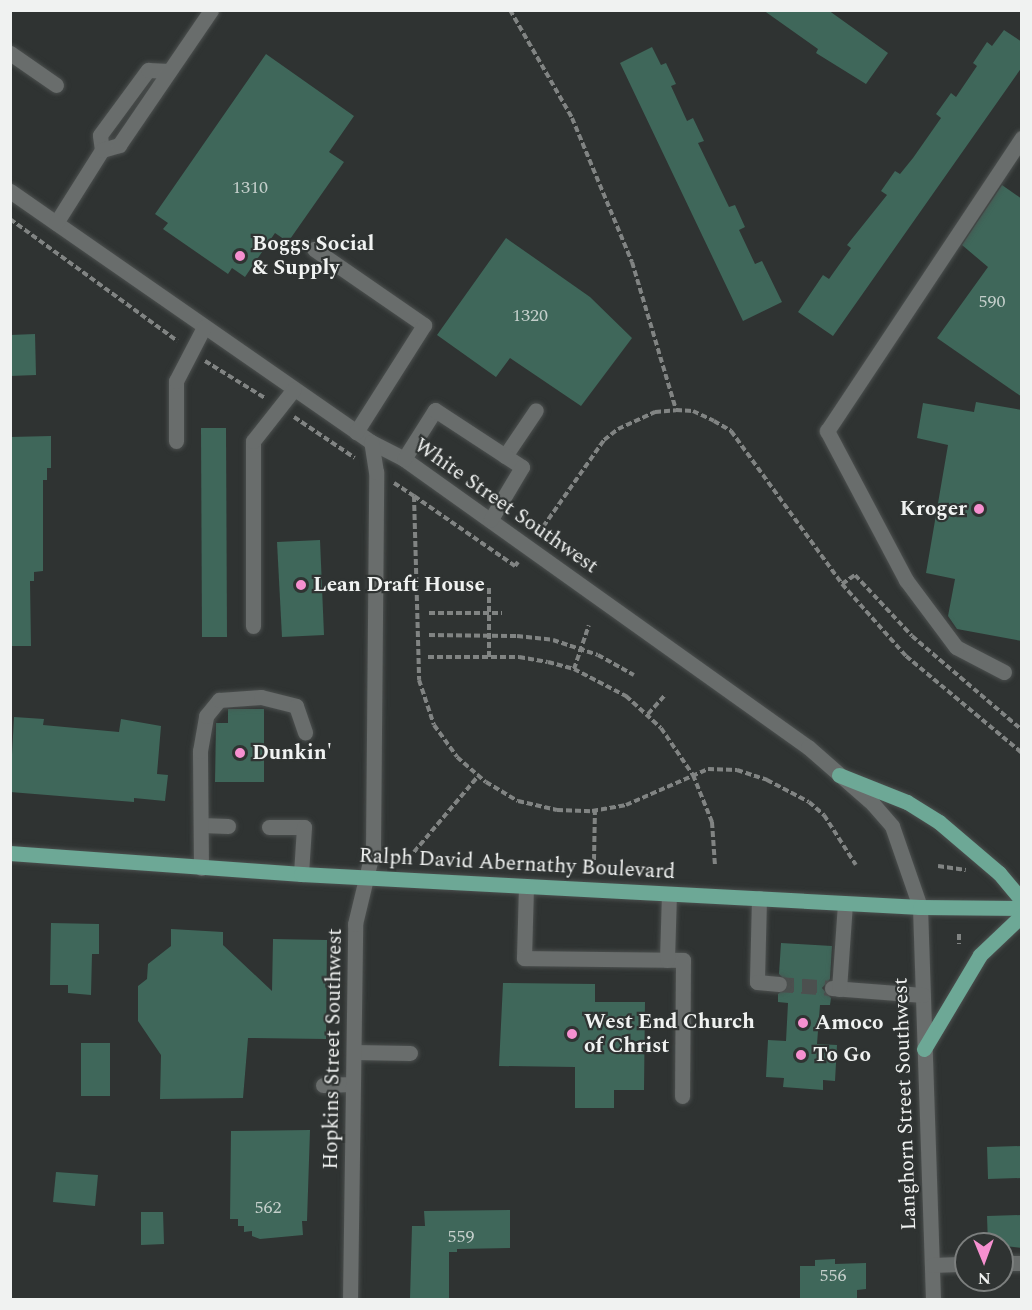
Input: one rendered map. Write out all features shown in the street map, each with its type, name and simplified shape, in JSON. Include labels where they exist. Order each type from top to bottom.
[{"type":"main road","points":[[839,775],[906,802],[939,822],[999,873],[1022,900]]},
{"type":"main road","name":"Ralph David Abernathy Boulevard","points":[[10,853],[201,868],[669,894],[920,907],[1022,908]]},
{"type":"main road","points":[[924,1049],[980,954],[1022,915]]},
{"type":"street","points":[[56,223],[102,150],[100,135],[148,70],[169,70],[211,10]]},
{"type":"street","points":[[10,53],[56,85]]},
{"type":"street","points":[[1004,672],[956,647],[906,580],[827,431],[1022,138]]},
{"type":"street","name":"White Street Southwest","points":[[10,191],[356,432],[404,459],[808,747],[892,826],[920,907]]},
{"type":"street","points":[[314,249],[424,325],[356,432]]},
{"type":"street","points":[[176,441],[176,381],[204,327]]},
{"type":"street","points":[[253,626],[253,441],[294,389]]},
{"type":"street","points":[[404,459],[435,410],[522,467],[490,519]]},
{"type":"street","points":[[505,456],[536,410]]},
{"type":"street","name":"Hopkins Street Southwest","points":[[350,1299],[355,924],[373,849],[376,484],[371,442]]},
{"type":"street","points":[[201,868],[200,751],[206,716],[219,700],[261,697],[296,706],[305,732]]},
{"type":"street","points":[[201,825],[228,826]]},
{"type":"street","points":[[269,826],[304,828],[301,874]]},
{"type":"street","points":[[526,886],[524,958],[683,960],[682,1096]]},
{"type":"street","points":[[668,960],[669,894]]},
{"type":"street","points":[[759,898],[757,982],[778,984]]},
{"type":"street","points":[[844,903],[835,988],[923,995]]},
{"type":"street","name":"Langhorn Street Southwest","points":[[920,907],[933,1299]]},
{"type":"street","points":[[354,1052],[410,1053]]},
{"type":"street","points":[[323,1085],[353,1084]]},
{"type":"street","points":[[932,1265],[954,1264]]},
{"type":"path","points":[[510,10],[572,118],[624,242],[676,411]]},
{"type":"path","points":[[542,529],[604,440],[635,419],[676,411],[693,411],[731,431],[842,584],[906,656],[1022,753]]},
{"type":"path","points":[[395,484],[514,566]]},
{"type":"path","points":[[414,496],[419,680],[434,725],[457,757],[518,801],[557,810],[595,810],[626,805],[708,769],[737,771],[767,780],[809,802],[825,815],[856,865]]},
{"type":"path","points":[[842,584],[855,575],[912,636],[1022,730]]},
{"type":"path","points":[[489,588],[489,657]]},
{"type":"path","points":[[429,613],[502,613]]},
{"type":"path","points":[[574,669],[589,625]]},
{"type":"path","points":[[429,635],[489,635],[554,640],[581,648],[634,675]]},
{"type":"path","points":[[428,657],[519,657],[574,669],[626,696],[648,714],[678,750],[693,775],[712,822],[715,866]]},
{"type":"path","points":[[648,714],[664,696]]},
{"type":"path","points":[[414,852],[479,775]]},
{"type":"path","points":[[594,860],[595,810]]},
{"type":"path","points":[[938,866],[969,871]]},
{"type":"path","points":[[959,933],[959,944]]},
{"type":"building","points":[[763,10],[828,10],[888,53],[866,84],[816,53],[818,49]]},
{"type":"building","points":[[1004,30],[1022,42],[1022,67],[833,336],[798,312],[823,275],[829,279],[851,248],[847,245],[887,195],[881,191],[895,171],[900,174],[913,158],[941,118],[936,114],[951,93],[956,97],[977,66],[973,63],[987,42],[992,46]]},
{"type":"building","points":[[652,47],[661,65],[666,63],[676,84],[671,86],[687,121],[693,118],[704,141],[698,143],[729,207],[735,205],[745,227],[739,230],[755,264],[762,261],[782,302],[743,321],[620,63]]},
{"type":"building","points":[[266,54],[354,116],[329,152],[344,162],[288,242],[275,233],[245,277],[232,268],[228,274],[163,229],[168,223],[155,214]]},
{"type":"building","points":[[1002,185],[1022,199],[1022,397],[937,338],[988,267],[962,245]]},
{"type":"building","points":[[506,238],[590,297],[632,338],[581,406],[510,358],[496,377],[437,335]]},
{"type":"building","points":[[35,334],[36,375],[10,376],[10,335]]},
{"type":"building","name":"Kroger","points":[[976,402],[1022,410],[1022,641],[957,629],[948,616],[955,579],[926,573],[948,445],[917,438],[923,403],[974,412]]},
{"type":"building","points":[[201,428],[226,428],[227,637],[202,637]]},
{"type":"building","points":[[51,436],[51,468],[47,468],[47,480],[43,480],[43,571],[34,572],[34,581],[30,581],[31,646],[10,646],[10,437]]},
{"type":"building","name":"Lean Draft House","points":[[320,540],[324,635],[282,637],[277,542]]},
{"type":"building","name":"Dunkin'","points":[[228,709],[264,709],[264,782],[215,782],[216,723],[228,723]]},
{"type":"building","points":[[14,717],[44,719],[43,725],[119,732],[121,719],[161,726],[157,774],[168,775],[165,801],[134,798],[134,802],[10,792]]},
{"type":"building","points":[[51,923],[99,924],[99,954],[92,954],[91,995],[68,993],[68,985],[50,985]]},
{"type":"building","points":[[171,929],[223,932],[223,945],[272,991],[273,939],[327,940],[326,1039],[248,1038],[243,1098],[160,1099],[161,1055],[138,1021],[138,986],[147,979],[148,964],[171,946]]},
{"type":"building","name":"Amoco","points":[[781,943],[832,946],[830,979],[822,988],[831,998],[830,1005],[820,1005],[817,1044],[837,1045],[835,1081],[823,1080],[823,1090],[783,1087],[784,1078],[766,1077],[768,1040],[786,1041],[788,1003],[778,1002],[778,994],[789,984],[779,974]]},
{"type":"building","name":"West End Church of Christ","points":[[503,983],[595,984],[595,1002],[645,1002],[644,1090],[614,1090],[614,1108],[575,1108],[575,1067],[499,1066]]},
{"type":"building","points":[[81,1043],[110,1043],[110,1096],[81,1096]]},
{"type":"building","points":[[310,1130],[307,1221],[302,1221],[303,1235],[260,1239],[252,1236],[252,1231],[244,1232],[244,1226],[238,1226],[238,1219],[230,1219],[231,1131]]},
{"type":"building","points":[[1022,1146],[1022,1178],[988,1179],[987,1147]]},
{"type":"building","points":[[56,1172],[98,1175],[95,1206],[53,1202]]},
{"type":"building","points":[[510,1210],[510,1248],[457,1249],[457,1252],[449,1252],[449,1299],[410,1299],[412,1226],[425,1226],[424,1211]]},
{"type":"building","points":[[141,1212],[163,1212],[164,1244],[141,1245]]},
{"type":"building","points":[[1022,1215],[1022,1248],[1014,1247],[1014,1232],[988,1232],[987,1216]]},
{"type":"building","points":[[835,1259],[835,1264],[866,1263],[866,1289],[857,1290],[857,1299],[800,1299],[800,1266],[815,1266],[815,1260]]},
{"type":"tunnel","points":[[779,984],[832,988]]},
{"type":"place","name":"Boggs Social & Supply","points":[[240,256]]},
{"type":"place","name":"Kroger","points":[[979,509]]},
{"type":"place","name":"Lean Draft House","points":[[301,585]]},
{"type":"place","name":"Dunkin'","points":[[240,753]]},
{"type":"place","name":"Amoco","points":[[803,1023]]},
{"type":"place","name":"West End Church of Christ","points":[[572,1034]]},
{"type":"place","name":"To Go","points":[[801,1055]]}]
